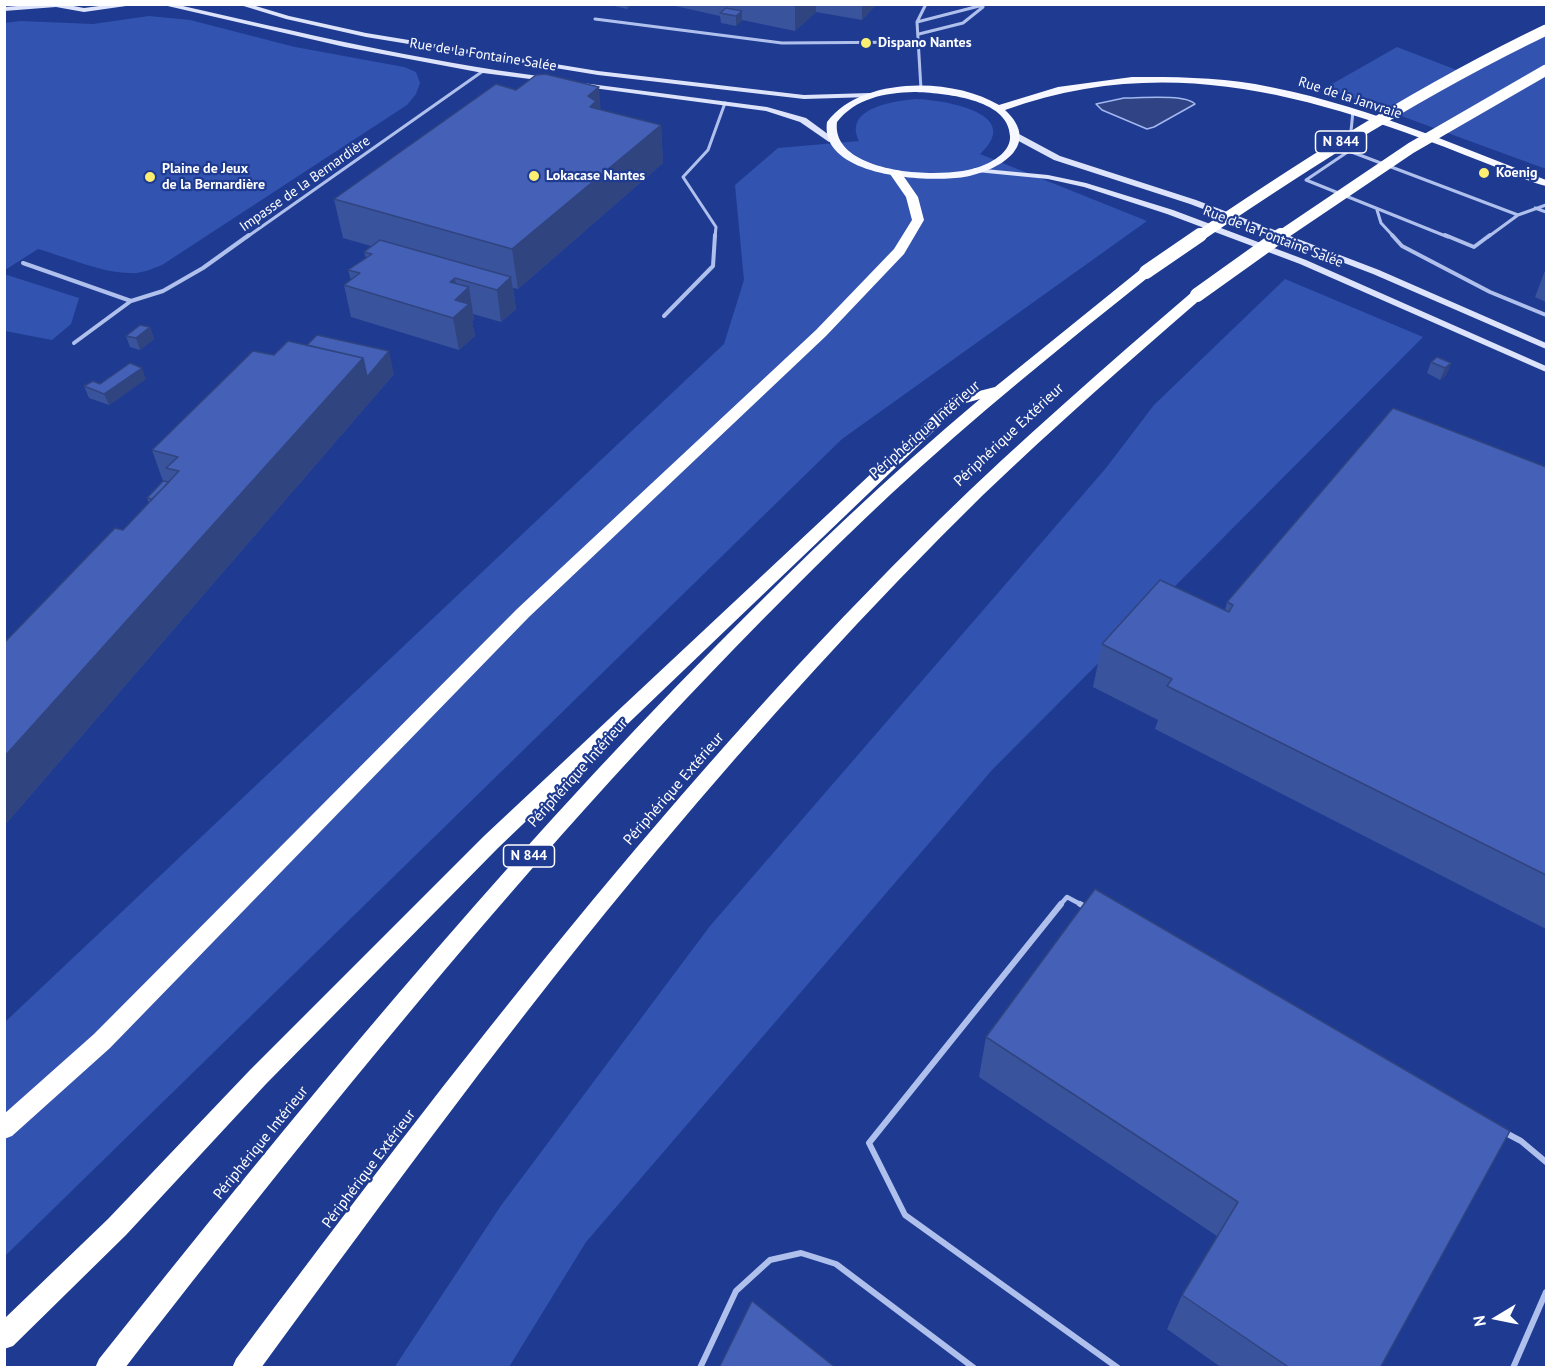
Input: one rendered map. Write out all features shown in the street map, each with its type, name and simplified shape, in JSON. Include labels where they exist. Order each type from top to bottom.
[{"type":"highway","name":"Périphérique Intérieur","points":[[108,1368],[359,1053],[545,838],[641,733],[745,626],[887,489],[999,390],[1146,272],[1318,156],[1387,114],[1470,66],[1546,30]]},
{"type":"highway","name":"Périphérique Extérieur","points":[[244,1368],[405,1153],[570,942],[648,848],[794,683],[909,559],[1063,410],[1197,295],[1376,170],[1456,120],[1546,70]]},
{"type":"highway","points":[[4,1129],[102,1041],[524,613],[821,333],[899,251],[918,220],[912,197],[896,174]]},
{"type":"highway","points":[[4,1337],[117,1227],[258,1077],[490,842],[957,401],[999,390]]},
{"type":"main road","name":"Rue de la Janvraie","points":[[997,109],[1066,88],[1128,80],[1178,78],[1266,87],[1353,111],[1546,183]]},
{"type":"main road","points":[[921,89],[960,94],[981,100],[997,109],[1013,125],[1016,136],[1012,148],[1002,158],[977,170],[932,177],[896,174],[860,163],[842,152],[832,140],[830,128],[839,111],[870,95],[921,89]]},
{"type":"street","points":[[4,9],[51,5],[95,10],[137,4]]},
{"type":"street","name":"Rue de la Fontaine Salée","points":[[162,4],[261,28],[483,71],[552,80]]},
{"type":"street","name":"Rue de la Fontaine Salée","points":[[240,4],[288,18],[366,35],[532,63],[804,97],[870,95]]},
{"type":"street","points":[[483,71],[499,64],[532,63]]},
{"type":"street","name":"Rue de la Fontaine Salée","points":[[563,82],[785,113],[803,120],[832,140]]},
{"type":"street","name":"Rue de la Fontaine Salée","points":[[1016,136],[1057,158],[1193,202],[1366,268],[1546,346]]},
{"type":"street","name":"Rue de la Fontaine Salée","points":[[977,170],[1048,177],[1086,186],[1170,212],[1312,266],[1546,369]]},
{"type":"lane","points":[[921,89],[920,42],[917,22],[926,4]]},
{"type":"lane","points":[[917,22],[956,10],[985,5]]},
{"type":"lane","points":[[919,34],[954,27],[978,14],[985,5]]},
{"type":"lane","points":[[595,19],[782,43],[920,42]]},
{"type":"lane","name":"Impasse de la Bernardière","points":[[74,343],[131,301],[163,291],[203,268],[483,71]]},
{"type":"lane","points":[[664,316],[713,266],[716,227],[683,177],[708,150],[725,103]]},
{"type":"lane","points":[[1349,151],[1353,111]]},
{"type":"lane","points":[[1349,151],[1306,180],[1474,247],[1518,215],[1534,207],[1546,205]]},
{"type":"lane","points":[[1349,151],[1518,215]]},
{"type":"lane","points":[[1534,207],[1546,212]]},
{"type":"lane","points":[[1377,210],[1381,223],[1402,246],[1490,292],[1546,315]]},
{"type":"lane","points":[[23,263],[131,301]]},
{"type":"lane","points":[[1099,914],[1067,897],[869,1143],[905,1215],[1118,1368]]},
{"type":"lane","points":[[1500,1130],[1521,1141],[1546,1162]]},
{"type":"lane","points":[[700,1368],[736,1291],[770,1260],[801,1253],[836,1264],[974,1368]]},
{"type":"lane","points":[[1513,1368],[1546,1292]]},
{"type":"shaded area","name":"Plaine de Jeux de la Bernardière","points":[[149,16],[190,20],[295,47],[404,67],[416,72],[420,83],[416,94],[407,105],[162,265],[138,273],[119,272],[96,268],[38,249],[5,270],[5,23],[20,21],[93,24]]},
{"type":"shaded area","points":[[1546,36],[1546,169],[1325,88],[1397,47],[1467,74]]},
{"type":"shaded area","points":[[1124,98],[1173,98],[1195,104],[1147,129],[1102,110],[1096,104]]},
{"type":"shaded area","points":[[916,99],[960,106],[987,119],[993,128],[991,140],[980,154],[1147,221],[842,439],[5,1256],[5,1022],[724,344],[744,280],[735,185],[778,148],[859,141],[856,130],[858,121],[864,114],[884,104]]},
{"type":"shaded area","points":[[4,274],[79,298],[71,324],[52,340],[5,331]]},
{"type":"shaded area","points":[[1285,279],[1423,337],[992,770],[586,1242],[509,1367],[394,1368],[500,1207],[710,926],[1106,468],[1154,405]]},
{"type":"building","points":[[726,8],[742,11],[736,16],[720,13]]},
{"type":"building","points":[[545,74],[599,87],[588,96],[596,101],[590,107],[661,125],[512,249],[334,199],[496,84],[516,90],[536,75]]},
{"type":"building","points":[[380,240],[511,277],[497,290],[455,278],[450,282],[469,287],[455,300],[469,304],[453,318],[344,285],[360,273],[348,270],[372,254],[364,252]]},
{"type":"building","points":[[140,325],[150,327],[136,338],[126,336]]},
{"type":"building","points":[[317,335],[389,351],[367,377],[363,358],[307,345]]},
{"type":"building","points":[[288,341],[363,358],[4,757],[4,643],[115,528],[123,530],[179,471],[166,468],[178,457],[152,450],[253,351],[274,355]]},
{"type":"building","points":[[1437,357],[1451,363],[1445,368],[1431,362]]},
{"type":"building","points":[[130,363],[142,368],[104,394],[84,386],[93,381],[100,384]]},
{"type":"building","points":[[1393,408],[1546,467],[1546,875],[1167,686],[1172,679],[1102,644],[1160,580],[1229,612],[1233,605],[1227,602]]},
{"type":"building","points":[[163,481],[169,482],[152,499],[147,498]]},
{"type":"building","points":[[1095,889],[1510,1131],[1380,1368],[1290,1368],[1182,1295],[1238,1202],[986,1037]]},
{"type":"building","points":[[752,1301],[836,1368],[719,1368]]},
{"type":"place","name":"Dispano Nantes","points":[[866,43]]},
{"type":"place","name":"Koenig","points":[[1484,173]]},
{"type":"place","name":"Lokacase Nantes","points":[[534,176]]},
{"type":"place","name":"Plaine de Jeux de la Bernardière","points":[[150,177]]}]
